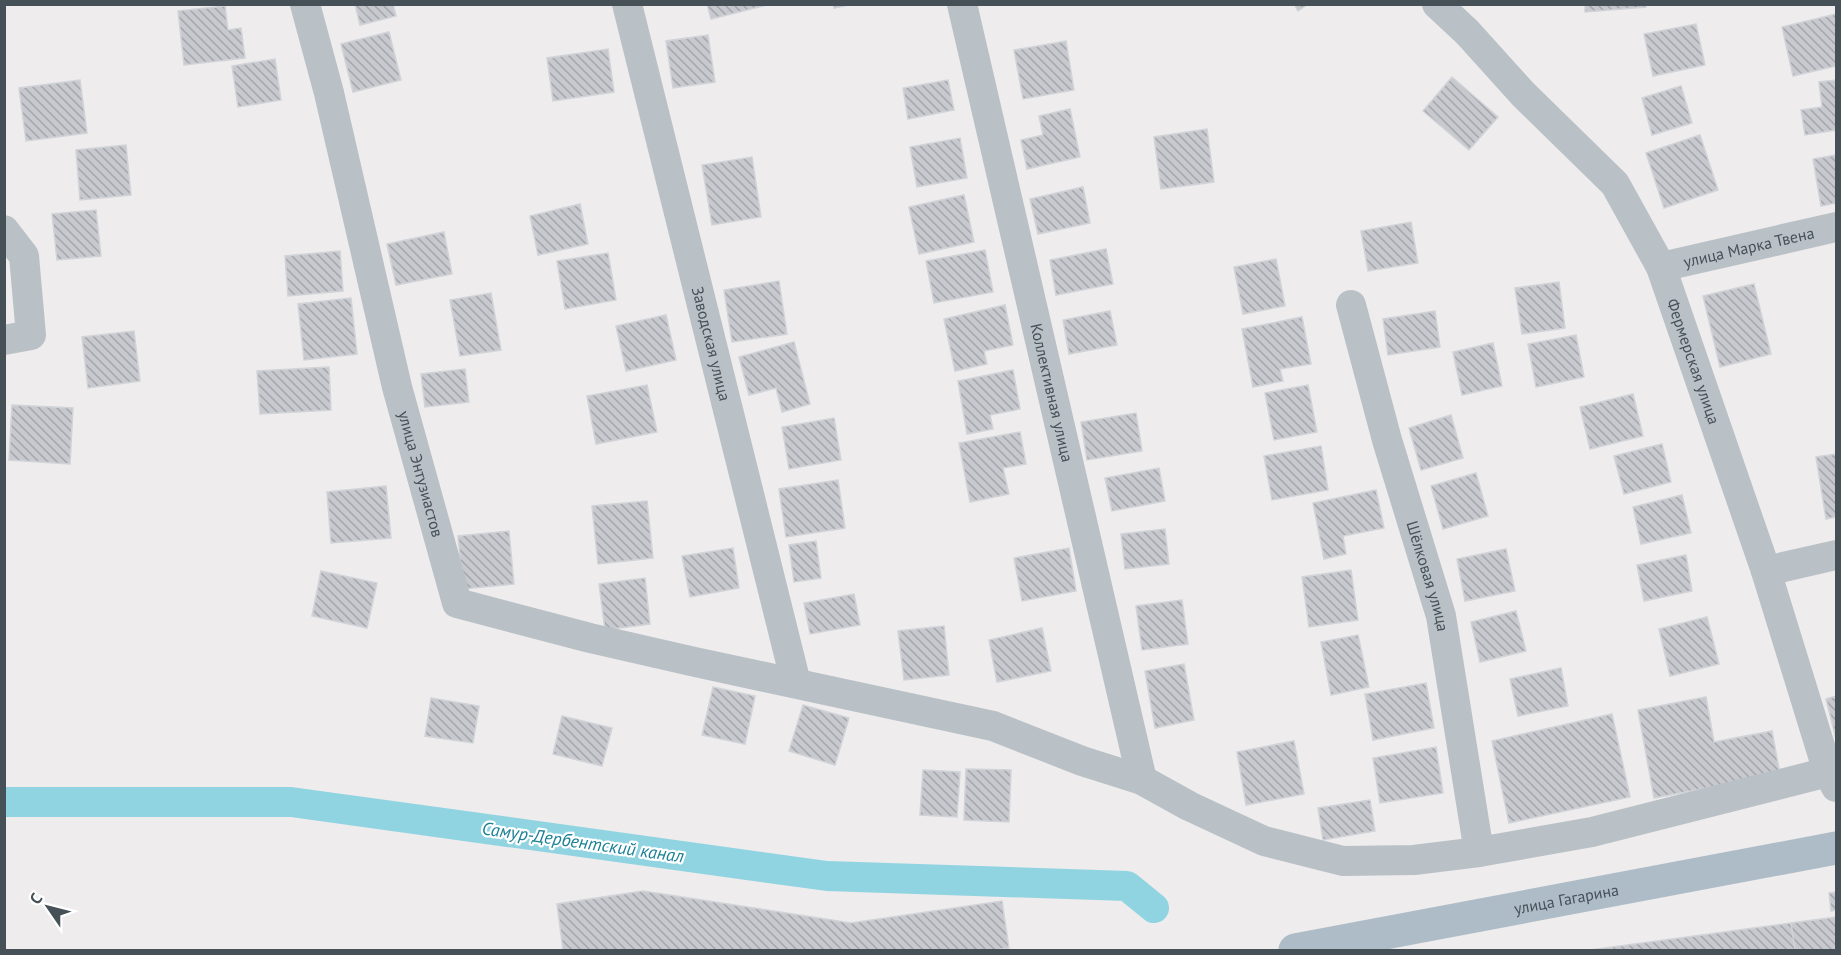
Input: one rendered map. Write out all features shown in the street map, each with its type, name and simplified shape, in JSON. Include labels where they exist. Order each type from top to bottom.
[{"type":"main road","name":"улица Гагарина","points":[[1295,951],[1836,848]]},
{"type":"street","name":"улица Энтузиастов","points":[[305,4],[397,387],[456,603],[590,638],[796,683]]},
{"type":"street","name":"Заводская улица","points":[[627,4],[796,683]]},
{"type":"street","name":"Коллективная улица","points":[[962,4],[1142,780]]},
{"type":"street","name":"Фермерская улица","points":[[1437,4],[1467,32],[1523,94],[1615,184],[1661,267],[1766,571],[1832,780]]},
{"type":"street","name":"улица Марка Твена","points":[[1661,267],[1836,227]]},
{"type":"street","points":[[4,230],[24,256],[31,335],[4,340]]},
{"type":"street","name":"Шёлковая улица","points":[[1351,305],[1387,440],[1441,616],[1479,852]]},
{"type":"street","points":[[1766,571],[1836,555]]},
{"type":"street","points":[[796,683],[993,726],[1082,761],[1142,780],[1189,806],[1264,841],[1343,861],[1414,860],[1479,852],[1592,832],[1832,780]]},
{"type":"building","points":[[355,4],[393,4],[396,16],[360,25]]},
{"type":"building","points":[[707,4],[767,4],[767,5],[711,19]]},
{"type":"building","points":[[834,4],[853,4],[834,8]]},
{"type":"building","points":[[1294,4],[1308,4],[1298,11]]},
{"type":"building","points":[[1585,4],[1645,4],[1646,7],[1585,12]]},
{"type":"building","points":[[225,6],[228,30],[241,28],[245,58],[184,65],[178,11]]},
{"type":"building","points":[[1836,14],[1836,66],[1793,76],[1782,27]]},
{"type":"building","points":[[1696,24],[1705,65],[1653,76],[1644,34]]},
{"type":"building","points":[[389,32],[401,80],[353,92],[341,44]]},
{"type":"building","points":[[708,35],[715,82],[673,88],[666,41]]},
{"type":"building","points":[[1066,41],[1074,90],[1023,99],[1014,50]]},
{"type":"building","points":[[608,49],[614,92],[553,101],[547,58]]},
{"type":"building","points":[[275,59],[281,100],[238,107],[232,66]]},
{"type":"building","points":[[1452,77],[1498,117],[1469,150],[1423,111]]},
{"type":"building","points":[[80,80],[87,133],[26,141],[19,88]]},
{"type":"building","points":[[948,80],[954,110],[908,119],[903,88]]},
{"type":"building","points":[[1836,80],[1836,130],[1805,135],[1801,110],[1822,107],[1819,82]]},
{"type":"building","points":[[1681,86],[1692,123],[1652,135],[1642,98]]},
{"type":"building","points":[[1070,109],[1080,157],[1027,169],[1021,140],[1043,135],[1039,116]]},
{"type":"building","points":[[1207,129],[1214,182],[1161,189],[1154,137]]},
{"type":"building","points":[[1700,135],[1718,190],[1664,208],[1646,153]]},
{"type":"building","points":[[960,138],[967,178],[917,187],[910,147]]},
{"type":"building","points":[[126,145],[131,195],[80,200],[76,150]]},
{"type":"building","points":[[1836,155],[1836,203],[1821,206],[1813,159]]},
{"type":"building","points":[[752,157],[761,217],[712,225],[702,165]]},
{"type":"building","points":[[1083,187],[1090,223],[1038,234],[1030,199]]},
{"type":"building","points":[[964,195],[974,242],[919,254],[909,207]]},
{"type":"building","points":[[580,204],[588,244],[538,255],[530,216]]},
{"type":"building","points":[[96,210],[101,256],[57,260],[52,214]]},
{"type":"building","points":[[1411,222],[1418,263],[1368,271],[1361,231]]},
{"type":"building","points":[[444,232],[452,274],[396,285],[387,244]]},
{"type":"building","points":[[1106,249],[1113,284],[1056,295],[1050,260]]},
{"type":"building","points":[[985,250],[993,292],[934,303],[926,261]]},
{"type":"building","points":[[340,251],[343,291],[288,296],[285,256]]},
{"type":"building","points":[[608,253],[616,300],[565,309],[557,261]]},
{"type":"building","points":[[1276,259],[1285,306],[1243,314],[1234,267]]},
{"type":"building","points":[[779,281],[787,334],[732,342],[724,290]]},
{"type":"building","points":[[1559,282],[1565,328],[1522,334],[1515,288]]},
{"type":"building","points":[[1754,284],[1771,354],[1720,367],[1703,296]]},
{"type":"building","points":[[491,293],[501,350],[460,356],[450,300]]},
{"type":"building","points":[[351,298],[357,354],[304,360],[298,304]]},
{"type":"building","points":[[1005,305],[1013,345],[984,351],[987,364],[955,371],[944,319]]},
{"type":"building","points":[[1110,311],[1117,345],[1069,354],[1063,320]]},
{"type":"building","points":[[1435,311],[1440,347],[1388,355],[1383,319]]},
{"type":"building","points":[[666,315],[676,360],[626,371],[616,326]]},
{"type":"building","points":[[1302,317],[1311,364],[1280,369],[1283,381],[1253,387],[1242,329]]},
{"type":"building","points":[[134,331],[140,381],[88,388],[82,337]]},
{"type":"building","points":[[1576,335],[1584,377],[1536,387],[1528,344]]},
{"type":"building","points":[[794,342],[810,404],[782,412],[776,388],[749,395],[739,357]]},
{"type":"building","points":[[1493,343],[1502,386],[1462,395],[1453,352]]},
{"type":"building","points":[[329,367],[331,410],[260,414],[257,371]]},
{"type":"building","points":[[465,369],[469,402],[425,407],[421,374]]},
{"type":"building","points":[[1013,370],[1020,409],[990,415],[993,429],[967,434],[958,381]]},
{"type":"building","points":[[647,385],[657,432],[596,444],[587,396]]},
{"type":"building","points":[[1308,385],[1317,432],[1274,440],[1265,393]]},
{"type":"building","points":[[1633,394],[1643,436],[1590,449],[1580,407]]},
{"type":"building","points":[[12,405],[73,408],[70,464],[9,460]]},
{"type":"building","points":[[1136,413],[1142,451],[1087,460],[1081,422]]},
{"type":"building","points":[[1451,415],[1463,458],[1421,470],[1409,428]]},
{"type":"building","points":[[834,418],[841,460],[789,469],[782,427]]},
{"type":"building","points":[[1020,432],[1026,464],[1003,468],[1009,494],[970,502],[959,443]]},
{"type":"building","points":[[1662,444],[1671,482],[1624,494],[1614,456]]},
{"type":"building","points":[[1321,446],[1328,490],[1272,500],[1264,456]]},
{"type":"building","points":[[1836,454],[1836,517],[1826,519],[1816,457]]},
{"type":"building","points":[[1159,468],[1165,501],[1112,511],[1105,478]]},
{"type":"building","points":[[1476,473],[1488,516],[1443,529],[1431,486]]},
{"type":"building","points":[[838,480],[845,528],[786,537],[779,489]]},
{"type":"building","points":[[386,486],[391,538],[331,543],[327,492]]},
{"type":"building","points":[[1376,490],[1384,528],[1343,536],[1346,554],[1324,559],[1313,503]]},
{"type":"building","points":[[1682,495],[1691,533],[1641,544],[1633,507]]},
{"type":"building","points":[[647,501],[653,558],[598,564],[592,506]]},
{"type":"building","points":[[1165,529],[1169,564],[1125,569],[1121,534]]},
{"type":"building","points":[[509,531],[514,584],[463,589],[458,536]]},
{"type":"building","points":[[816,541],[821,578],[794,582],[789,545]]},
{"type":"building","points":[[733,548],[739,588],[690,597],[682,556]]},
{"type":"building","points":[[1069,548],[1076,591],[1022,601],[1014,558]]},
{"type":"building","points":[[1506,549],[1515,591],[1465,601],[1457,559]]},
{"type":"building","points":[[1686,555],[1692,591],[1644,601],[1637,565]]},
{"type":"building","points":[[1351,570],[1358,620],[1309,627],[1302,577]]},
{"type":"building","points":[[321,571],[377,583],[367,628],[312,616]]},
{"type":"building","points":[[645,578],[650,624],[605,630],[599,584]]},
{"type":"building","points":[[854,594],[860,625],[810,634],[804,603]]},
{"type":"building","points":[[1182,600],[1188,644],[1142,650],[1136,606]]},
{"type":"building","points":[[1516,611],[1526,651],[1480,662],[1471,622]]},
{"type":"building","points":[[1707,617],[1719,664],[1670,676],[1659,629]]},
{"type":"building","points":[[944,626],[949,675],[904,680],[898,631]]},
{"type":"building","points":[[1042,628],[1051,671],[997,682],[989,640]]},
{"type":"building","points":[[1358,635],[1369,687],[1331,695],[1321,642]]},
{"type":"building","points":[[1184,664],[1194,720],[1155,728],[1145,671]]},
{"type":"building","points":[[1561,668],[1568,706],[1518,716],[1510,679]]},
{"type":"building","points":[[1426,683],[1434,728],[1373,740],[1365,694]]},
{"type":"building","points":[[713,687],[755,696],[745,744],[702,735]]},
{"type":"building","points":[[1836,696],[1836,739],[1826,699]]},
{"type":"building","points":[[1706,697],[1714,742],[1772,731],[1780,774],[1654,798],[1638,710]]},
{"type":"building","points":[[431,698],[479,706],[473,743],[425,736]]},
{"type":"building","points":[[803,705],[849,718],[835,765],[789,751]]},
{"type":"building","points":[[1612,714],[1630,797],[1509,823],[1492,741]]},
{"type":"building","points":[[562,716],[612,728],[602,766],[553,754]]},
{"type":"building","points":[[1294,741],[1304,794],[1246,805],[1237,752]]},
{"type":"building","points":[[1436,747],[1443,793],[1380,803],[1373,758]]},
{"type":"building","points":[[966,769],[1011,770],[1009,822],[964,820]]},
{"type":"building","points":[[923,770],[960,772],[957,817],[920,815]]},
{"type":"building","points":[[1370,800],[1375,831],[1323,840],[1318,808]]},
{"type":"building","points":[[643,891],[851,923],[1002,901],[1009,948],[993,950],[563,950],[557,904]]},
{"type":"building","points":[[1836,892],[1836,910],[1831,911],[1829,893]]},
{"type":"building","points":[[1836,917],[1836,950],[1795,950],[1791,923]]},
{"type":"building","points":[[1791,923],[1795,950],[1590,950]]},
{"type":"waterway","name":"Самур-Дербентский канал","points":[[4,802],[291,802],[827,876],[1127,886],[1154,908]]}]
